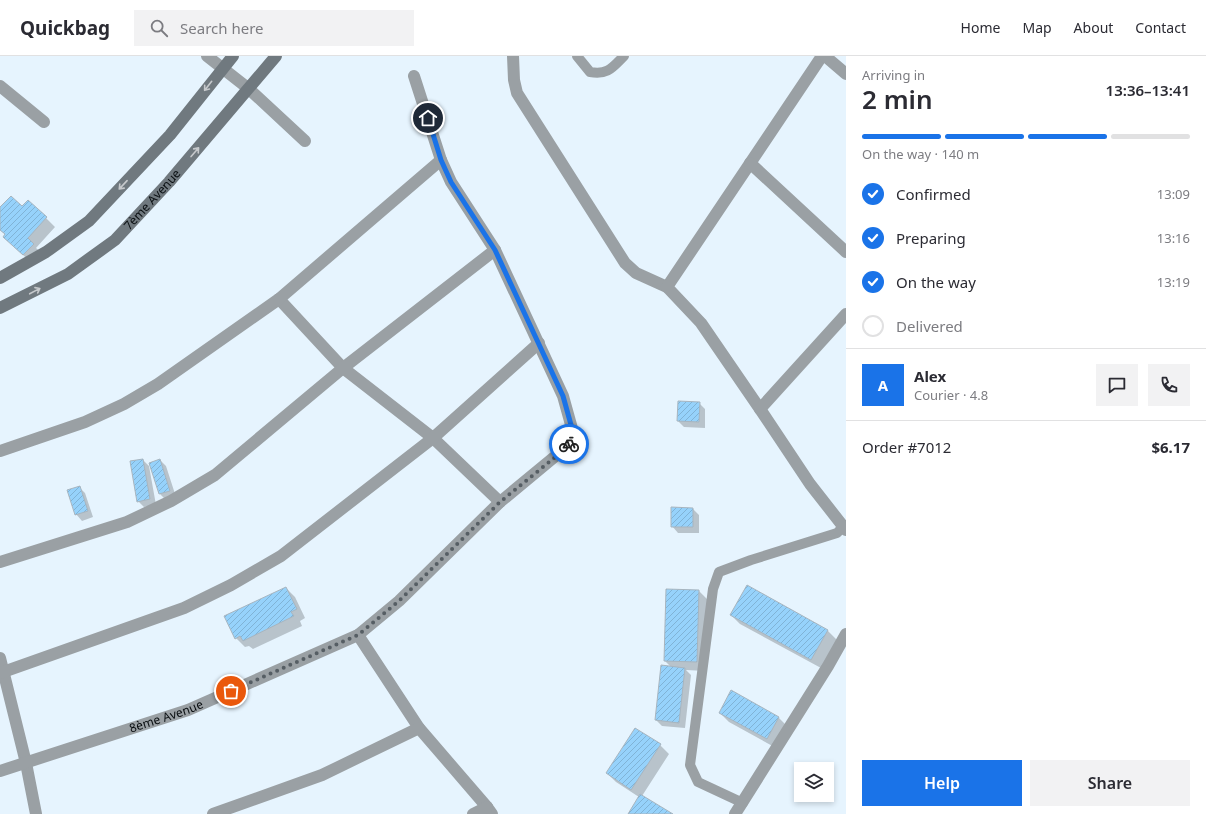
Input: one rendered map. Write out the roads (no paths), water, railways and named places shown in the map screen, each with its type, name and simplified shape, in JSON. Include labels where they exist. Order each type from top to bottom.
[{"type":"street","points":[[207,56],[249,89],[305,141]]},
{"type":"street","points":[[0,278],[46,252],[89,221],[170,135],[233,56]]},
{"type":"street","name":"7ème Avenue","points":[[0,308],[68,274],[115,240],[169,182],[276,56]]},
{"type":"street","points":[[513,56],[514,80],[517,93],[625,263],[636,273],[667,287],[701,323],[810,484],[845,526]]},
{"type":"street","points":[[667,287],[823,56],[846,74]]},
{"type":"street","points":[[2,672],[184,608],[231,585],[281,556],[433,438],[539,343],[495,250],[451,182],[441,160],[414,76]]},
{"type":"street","points":[[0,86],[44,122]]},
{"type":"street","points":[[0,451],[85,422],[124,404],[158,384],[279,299],[441,160]]},
{"type":"street","points":[[750,163],[846,252]]},
{"type":"street","points":[[0,562],[127,522],[171,501],[215,475],[343,368],[495,250]]},
{"type":"street","points":[[279,299],[343,368],[433,438],[500,502]]},
{"type":"street","points":[[760,409],[846,314]]},
{"type":"street","name":"8ème Avenue","points":[[0,771],[188,710],[358,635],[399,601],[500,502],[564,450],[571,441],[573,432],[563,396],[539,343]]},
{"type":"street","points":[[735,814],[828,666],[846,634]]},
{"type":"street","points":[[358,635],[419,728],[490,810],[473,814]]},
{"type":"street","points":[[0,658],[2,672],[26,763],[36,814]]},
{"type":"street","points":[[213,814],[322,775],[419,728]]},
{"type":"lane","points":[[577,56],[590,72],[598,73],[609,71],[624,56]]},
{"type":"lane","points":[[743,803],[698,782],[690,765],[713,589],[719,572],[750,560],[837,533],[845,526]]}]
